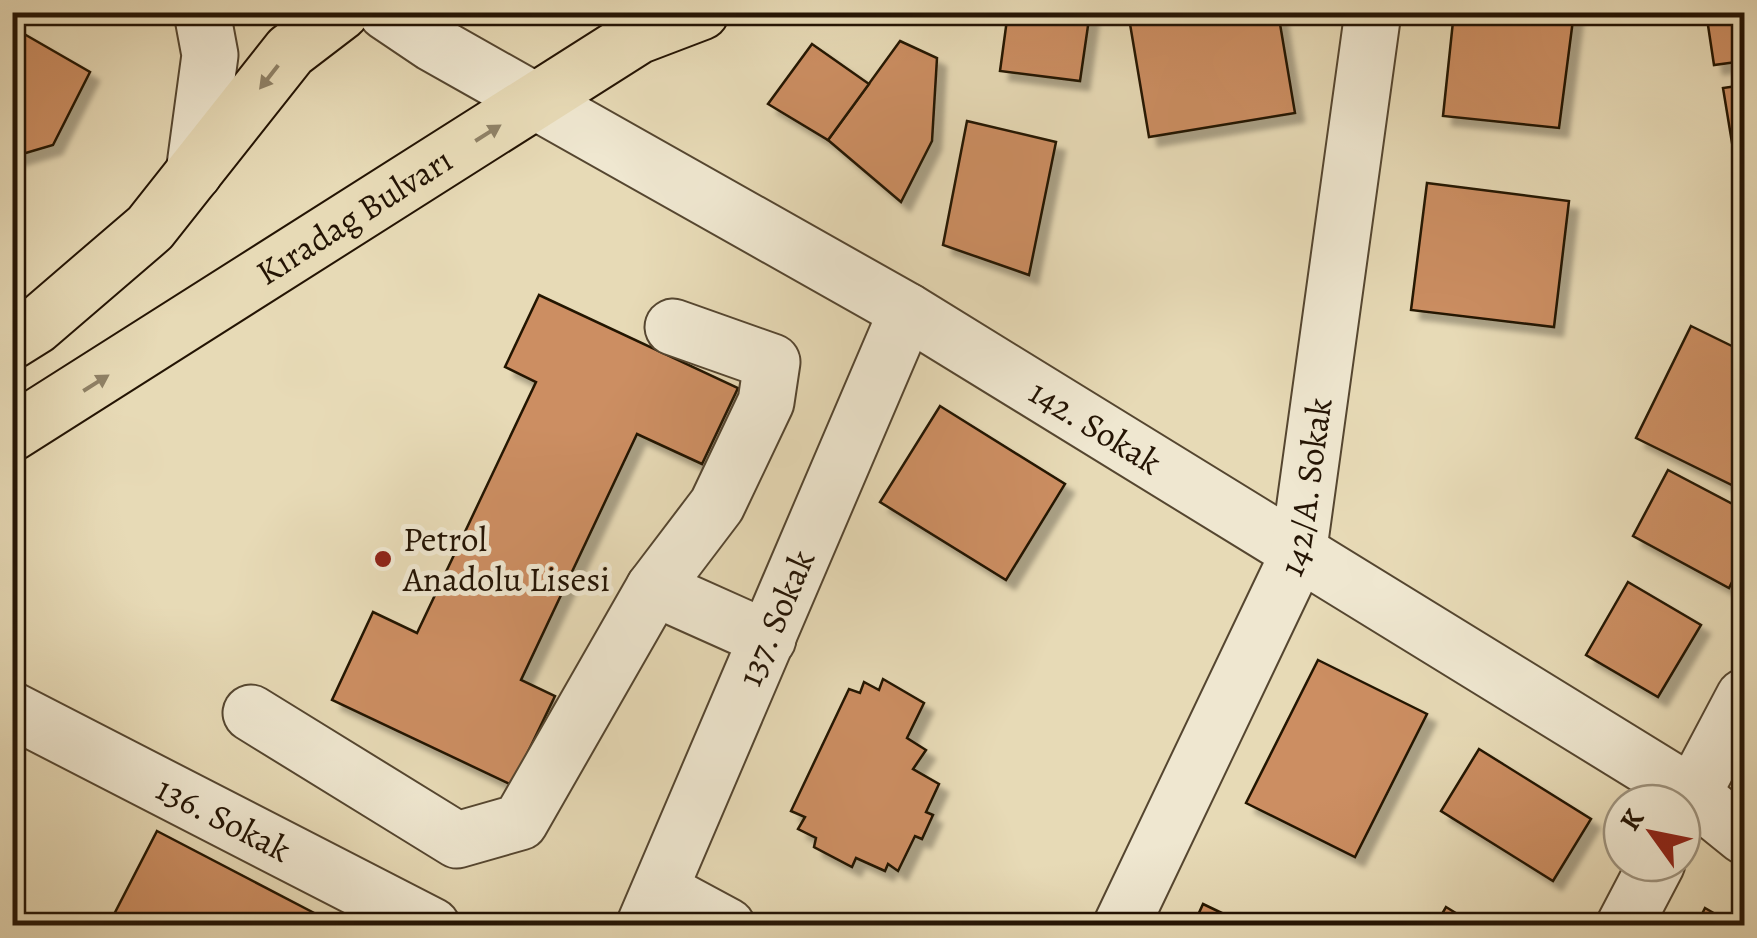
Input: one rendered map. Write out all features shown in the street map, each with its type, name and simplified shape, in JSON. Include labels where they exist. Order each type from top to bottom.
[{"type":"main road","points":[[21,327],[150,228],[290,51],[341,12]]},
{"type":"main road","name":"Kıradag Bulvarı","points":[[12,433],[638,36],[700,12]]},
{"type":"street","points":[[194,173],[210,55],[202,12]]},
{"type":"street","name":"142. Sokak","points":[[386,12],[432,44],[907,310],[1654,783]]},
{"type":"street","name":"142/A. Sokak","points":[[1121,926],[1298,555],[1373,12]]},
{"type":"street","name":"137. Sokak","points":[[653,908],[907,310]]},
{"type":"street","points":[[252,713],[458,840],[520,822],[654,588],[717,505],[766,402],[772,362],[672,327]]},
{"type":"street","points":[[654,588],[768,639]]},
{"type":"street","points":[[1698,783],[1744,696]]},
{"type":"street","name":"136. Sokak","points":[[12,710],[432,926]]},
{"type":"street","name":"142. Sokak","points":[[1702,812],[1744,836]]},
{"type":"street","points":[[1624,926],[1646,883]]},
{"type":"street","points":[[653,908],[726,926]]},
{"type":"building","points":[[1008,12],[1090,12],[1080,81],[1000,71]]},
{"type":"building","points":[[1128,12],[1278,12],[1295,113],[1149,137]]},
{"type":"building","points":[[1454,12],[1574,12],[1559,128],[1443,116]]},
{"type":"building","points":[[1706,12],[1744,12],[1744,61],[1714,65]]},
{"type":"building","points":[[12,27],[90,72],[53,145],[12,157]]},
{"type":"building","points":[[900,41],[937,58],[932,141],[901,202],[828,140]]},
{"type":"building","points":[[812,44],[869,84],[828,140],[768,104]]},
{"type":"building","points":[[1744,85],[1744,159],[1735,161],[1723,88]]},
{"type":"building","points":[[967,121],[1056,142],[1029,275],[943,245]]},
{"type":"building","points":[[1427,183],[1569,201],[1554,327],[1411,310]]},
{"type":"building","points":[[539,295],[738,388],[702,464],[637,434],[521,680],[555,696],[512,785],[332,700],[373,612],[417,633],[536,382],[505,367]]},
{"type":"building","points":[[1691,326],[1744,352],[1744,491],[1636,438]]},
{"type":"building","points":[[940,406],[1065,484],[1006,580],[880,502]]},
{"type":"building","points":[[1668,470],[1744,510],[1744,558],[1729,588],[1633,536]]},
{"type":"building","points":[[1628,582],[1701,625],[1658,697],[1586,655]]},
{"type":"building","points":[[1318,660],[1427,714],[1355,857],[1246,803]]},
{"type":"building","points":[[883,679],[924,703],[907,738],[926,750],[913,769],[939,784],[926,812],[933,815],[922,839],[915,836],[898,871],[888,864],[885,871],[856,858],[852,867],[814,847],[816,838],[798,829],[805,817],[791,811],[849,689],[860,693],[864,682],[879,690]]},
{"type":"building","points":[[1479,749],[1591,819],[1553,881],[1441,811]]},
{"type":"building","points":[[157,831],[318,915],[313,926],[108,926]]},
{"type":"building","points":[[1203,904],[1249,926],[1193,926]]},
{"type":"building","points":[[1446,907],[1477,926],[1435,926]]},
{"type":"building","points":[[1705,908],[1736,926],[1696,926]]},
{"type":"place","name":"Petrol Anadolu Lisesi","points":[[383,559]]}]
